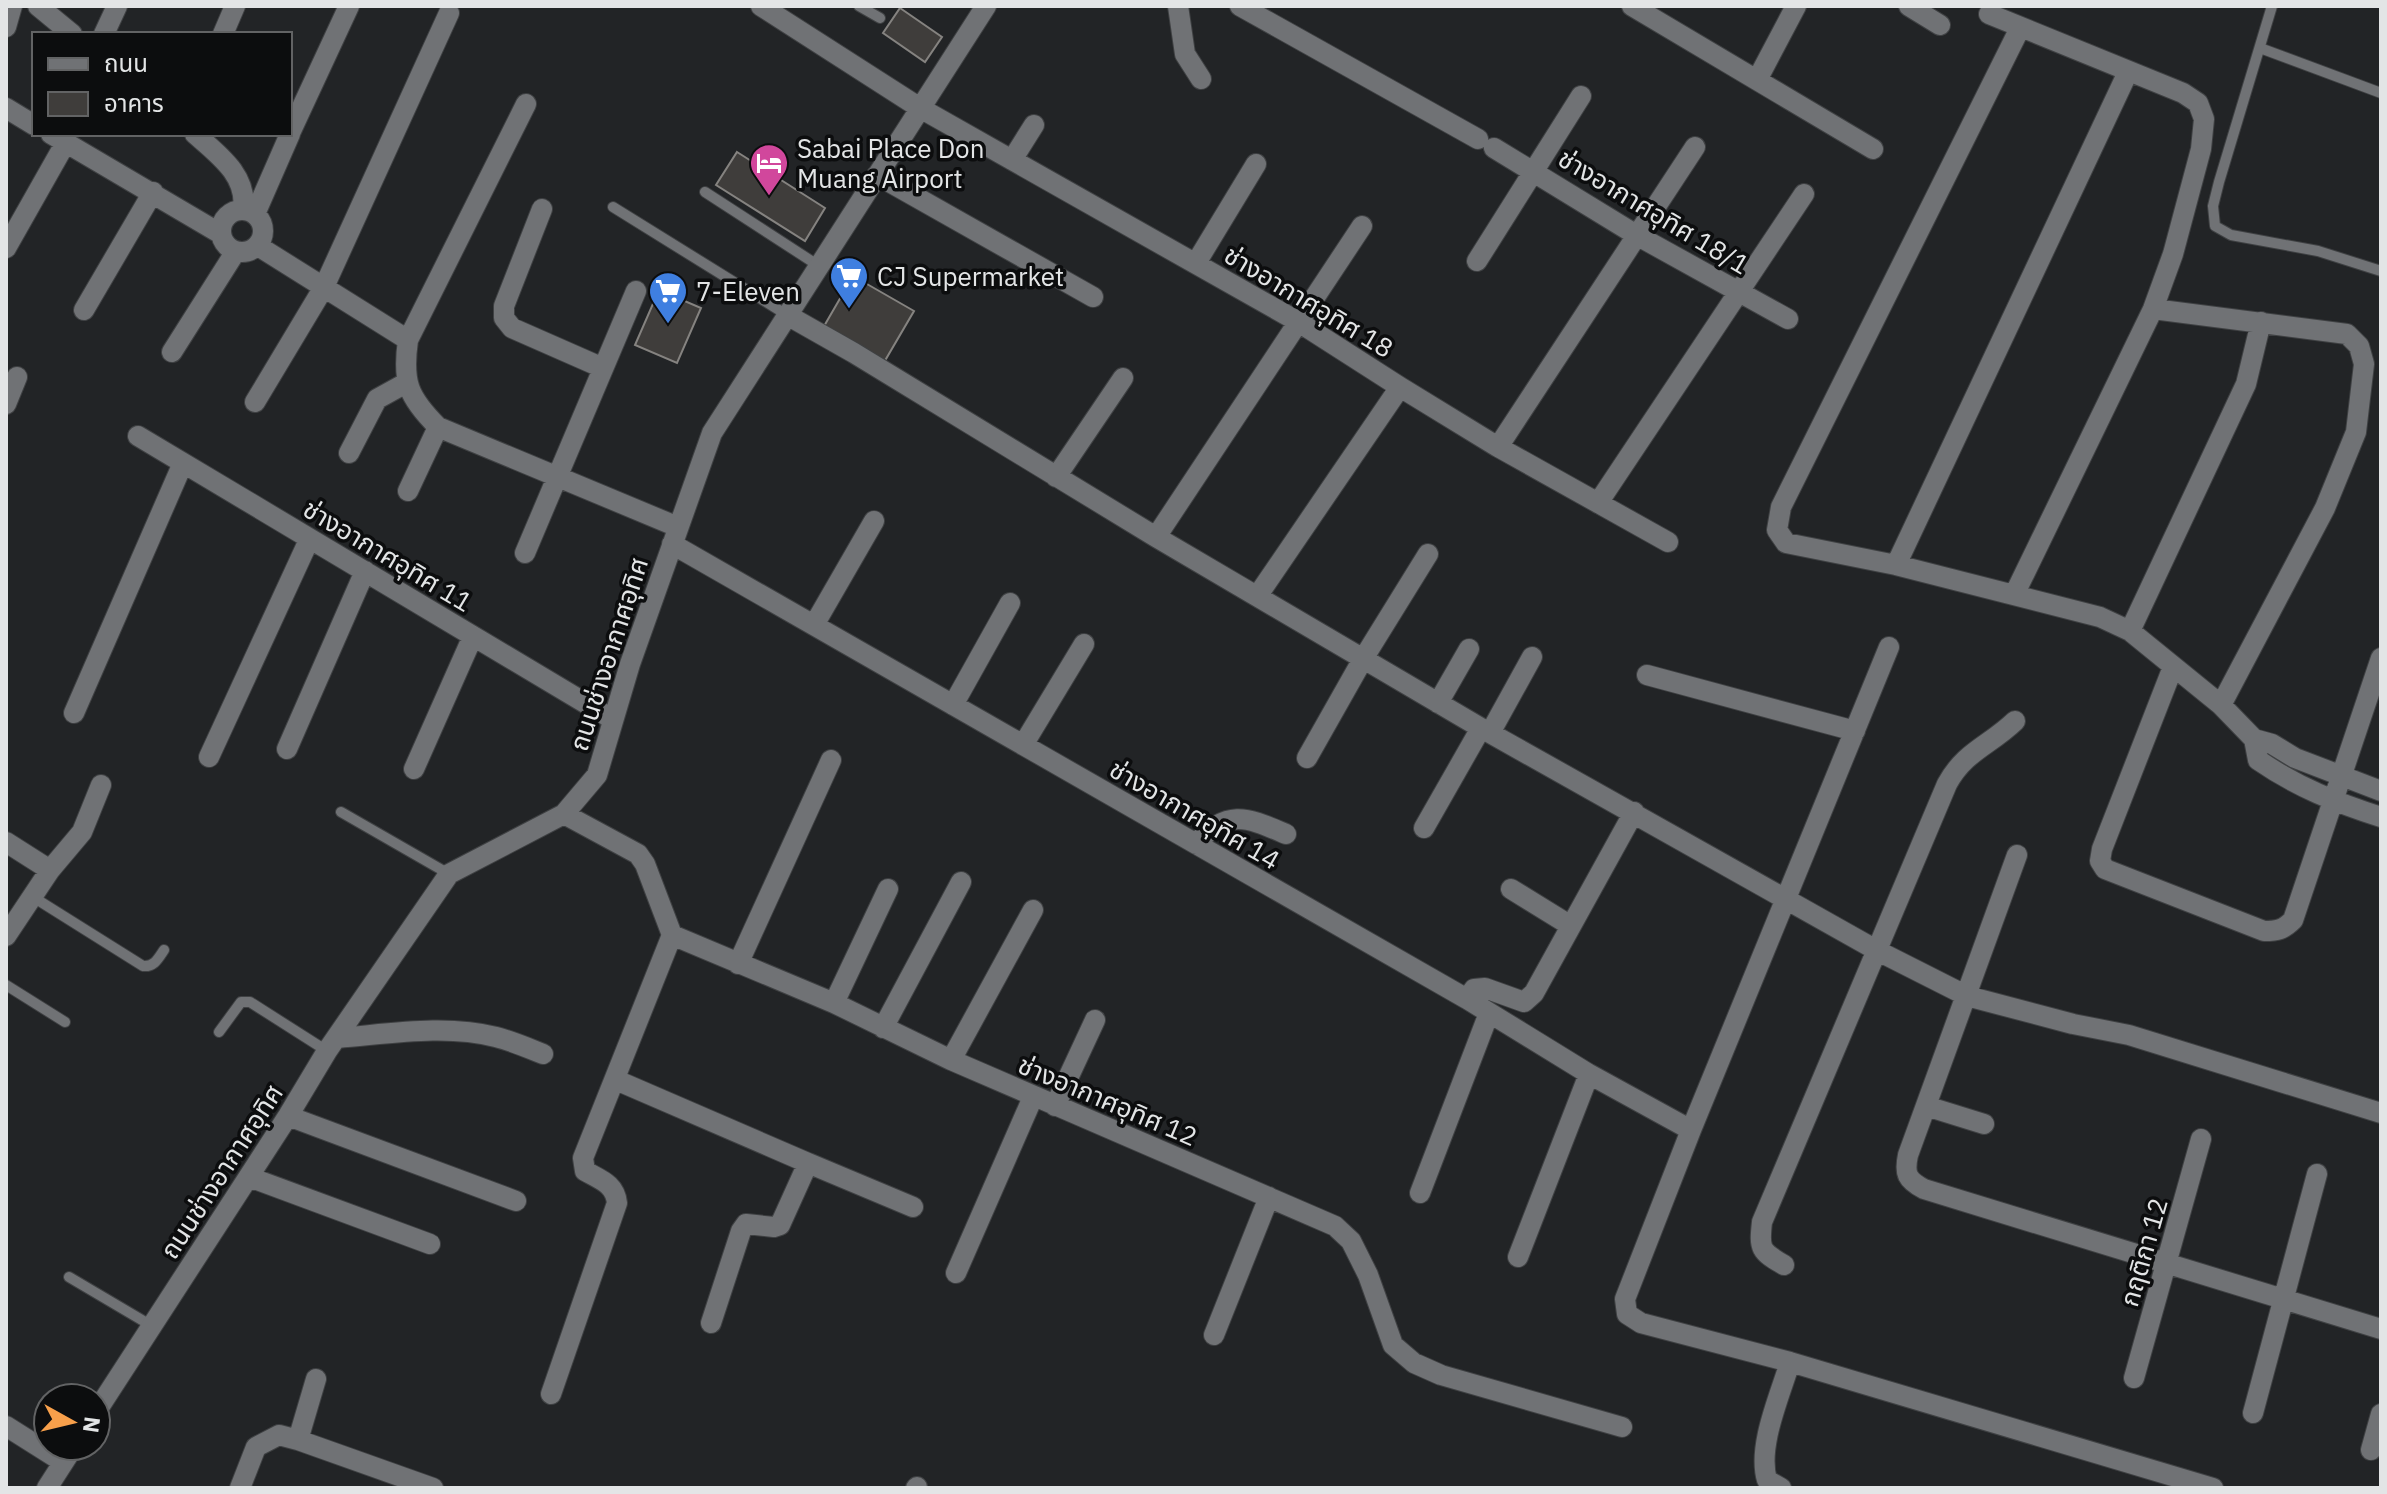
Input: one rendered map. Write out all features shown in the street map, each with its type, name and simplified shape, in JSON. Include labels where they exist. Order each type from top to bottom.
[{"type":"street","points":[[6,27],[12,6]]},
{"type":"street","points":[[38,6],[70,32]]},
{"type":"street","points":[[105,32],[117,6]]},
{"type":"street","points":[[224,32],[235,6]]},
{"type":"street","points":[[292,130],[349,6]]},
{"type":"street","name":"ช่างอากาศอุทิศ 18","points":[[761,6],[920,108],[1297,321],[1498,447],[1668,542]]},
{"type":"street","points":[[1178,6],[1185,54],[1201,79]]},
{"type":"street","name":"ช่างอากาศอุทิศ 18/1","points":[[1240,6],[1533,170],[1638,236],[1788,319]]},
{"type":"street","points":[[1632,6],[1873,149]]},
{"type":"street","points":[[1757,80],[1796,6]]},
{"type":"street","points":[[1909,6],[1940,25]]},
{"type":"street","name":"ถนนช่างอากาศอุทิศ","points":[[112,1387],[332,1045],[449,874],[564,814],[597,775],[612,719],[712,433],[920,108],[976,10]]},
{"type":"street","points":[[255,402],[324,287],[449,13]]},
{"type":"street","points":[[1989,14],[2183,93],[2198,103],[2204,119],[2201,149],[2153,309],[2015,593]]},
{"type":"street","points":[[2020,28],[1781,507],[1777,530],[1786,543],[2015,593],[2100,617],[2130,631],[2221,705],[2254,739],[2381,791]]},
{"type":"street","points":[[1896,565],[2128,72]]},
{"type":"street","points":[[1477,261],[1581,96]]},
{"type":"street","points":[[408,491],[438,427],[414,400],[406,383],[408,340],[526,104]]},
{"type":"street","points":[[6,108],[32,124]]},
{"type":"street","points":[[1012,160],[1034,125]]},
{"type":"street","points":[[6,248],[58,138],[221,234],[226,245],[236,251],[248,252],[258,246],[263,236],[262,224],[249,212],[242,186],[234,172],[197,136]]},
{"type":"street","points":[[249,212],[289,136]]},
{"type":"street","points":[[1498,447],[1695,147]]},
{"type":"street","points":[[1196,263],[1256,164]]},
{"type":"street","points":[[877,175],[1093,297]]},
{"type":"street","points":[[84,310],[153,192]]},
{"type":"street","points":[[1598,503],[1804,194]]},
{"type":"street","points":[[542,209],[504,306],[504,318],[512,328],[603,368]]},
{"type":"street","points":[[221,234],[224,222],[232,213],[249,212]]},
{"type":"street","points":[[1156,537],[1362,226]]},
{"type":"street","points":[[258,246],[408,340]]},
{"type":"street","points":[[172,352],[236,251]]},
{"type":"street","points":[[525,553],[636,291]]},
{"type":"street","points":[[2153,309],[2347,334],[2359,346],[2364,364],[2356,432],[2325,508],[2221,705]]},
{"type":"street","points":[[787,315],[1485,731],[1878,951],[1967,996],[2073,1024],[2129,1035],[2381,1113]]},
{"type":"street","points":[[2130,631],[2246,384],[2261,322]]},
{"type":"street","points":[[6,404],[17,377]]},
{"type":"street","points":[[1056,477],[1123,378]]},
{"type":"street","points":[[349,453],[377,399],[406,383]]},
{"type":"street","points":[[1258,595],[1400,387]]},
{"type":"street","name":"ช่างอากาศอุทิศ 14","points":[[438,427],[558,477],[675,536],[814,625],[1691,1130]]},
{"type":"street","name":"ช่างอากาศอุทิศ 11","points":[[138,436],[612,719]]},
{"type":"street","points":[[74,713],[183,463]]},
{"type":"street","points":[[814,625],[874,521]]},
{"type":"street","points":[[209,757],[309,540]]},
{"type":"street","points":[[1307,758],[1428,554]]},
{"type":"street","points":[[287,749],[365,571]]},
{"type":"street","points":[[953,705],[1010,603]]},
{"type":"street","points":[[414,769],[473,636]]},
{"type":"street","points":[[1023,745],[1084,644]]},
{"type":"street","points":[[1889,647],[1691,1130],[1625,1299],[1627,1314],[1641,1323],[1790,1362],[2213,1488]]},
{"type":"street","points":[[1438,703],[1469,649]]},
{"type":"street","points":[[1424,828],[1532,657]]},
{"type":"street","points":[[2173,667],[2100,861],[2105,869],[2264,931],[2285,929],[2293,920],[2381,658]]},
{"type":"street","points":[[1647,675],[1855,731]]},
{"type":"street","points":[[1784,1265],[1765,1254],[1759,1243],[1762,1222],[1947,784],[1957,766],[2015,721]]},
{"type":"street","points":[[2254,739],[2258,760],[2282,777],[2333,802],[2381,817]]},
{"type":"street","points":[[738,964],[831,760]]},
{"type":"street","points":[[8,929],[82,832],[101,785]]},
{"type":"street","points":[[1467,999],[1474,989],[1485,988],[1524,1002],[1534,993],[1634,812]]},
{"type":"street","points":[[551,1394],[617,1203],[616,1193],[610,1185],[585,1171],[582,1165],[672,935],[645,864],[638,854],[564,814]]},
{"type":"street","points":[[1196,844],[1208,831],[1226,820],[1237,818],[1247,817],[1286,834]]},
{"type":"street","points":[[6,842],[50,870]]},
{"type":"street","points":[[2017,855],[1908,1155],[1904,1171],[1909,1181],[1924,1189],[2381,1329]]},
{"type":"street","points":[[883,1028],[961,882]]},
{"type":"street","points":[[834,1003],[888,889]]},
{"type":"street","points":[[1511,889],[1571,926]]},
{"type":"street","points":[[951,1060],[1033,910]]},
{"type":"street","name":"ช่างอากาศอุทิศ 12","points":[[672,935],[834,1003],[1033,1097],[1335,1226],[1351,1241],[1368,1275],[1393,1345],[1414,1363],[1441,1375],[1622,1427]]},
{"type":"street","points":[[1420,1193],[1489,1013]]},
{"type":"street","points":[[1055,1106],[1095,1020]]},
{"type":"street","points":[[332,1045],[441,1031],[471,1032],[496,1037],[543,1054]]},
{"type":"street","points":[[1518,1257],[1589,1074]]},
{"type":"street","points":[[616,1080],[913,1207]]},
{"type":"street","points":[[956,1273],[1033,1097]]},
{"type":"street","points":[[1926,1106],[1984,1124]]},
{"type":"street","points":[[288,1116],[516,1201]]},
{"type":"street","name":"กฤติกา 12","points":[[2134,1378],[2201,1139]]},
{"type":"street","points":[[711,1323],[741,1231],[746,1224],[780,1225],[808,1163]]},
{"type":"street","points":[[2253,1413],[2317,1174]]},
{"type":"street","points":[[249,1177],[430,1244]]},
{"type":"street","points":[[1214,1335],[1269,1197]]},
{"type":"street","points":[[1781,1488],[1767,1480],[1763,1466],[1790,1362]]},
{"type":"street","points":[[298,1440],[316,1379]]},
{"type":"street","points":[[2371,1450],[2381,1414]]},
{"type":"street","points":[[6,1426],[32,1438]]},
{"type":"street","points":[[240,1488],[256,1447],[279,1435],[433,1488]]},
{"type":"street","points":[[47,1488],[63,1462]]},
{"type":"lane","points":[[859,6],[880,18]]},
{"type":"lane","points":[[2272,6],[2219,182],[2213,206],[2215,226],[2231,235],[2318,251],[2381,271]]},
{"type":"lane","points":[[2260,48],[2381,93]]},
{"type":"lane","points":[[705,192],[819,266]]},
{"type":"lane","points":[[613,207],[787,315]]},
{"type":"lane","points":[[341,812],[449,874]]},
{"type":"lane","points":[[33,897],[143,966],[150,967],[164,950]]},
{"type":"lane","points":[[6,985],[65,1022]]},
{"type":"lane","points":[[219,1032],[241,1002],[250,1002],[332,1045]]},
{"type":"lane","points":[[69,1277],[152,1326]]},
{"type":"building","points":[[900,8],[942,37],[925,62],[883,33]]},
{"type":"building","points":[[737,152],[825,208],[805,241],[716,185]]},
{"type":"building","points":[[853,276],[914,311],[883,364],[823,328]]},
{"type":"building","points":[[659,290],[701,308],[677,363],[635,345]]},
{"type":"place","name":"Sabai Place Don Muang Airport","points":[[769,197]]},
{"type":"place","name":"CJ Supermarket","points":[[849,310]]},
{"type":"place","name":"7-Eleven","points":[[668,325]]}]
